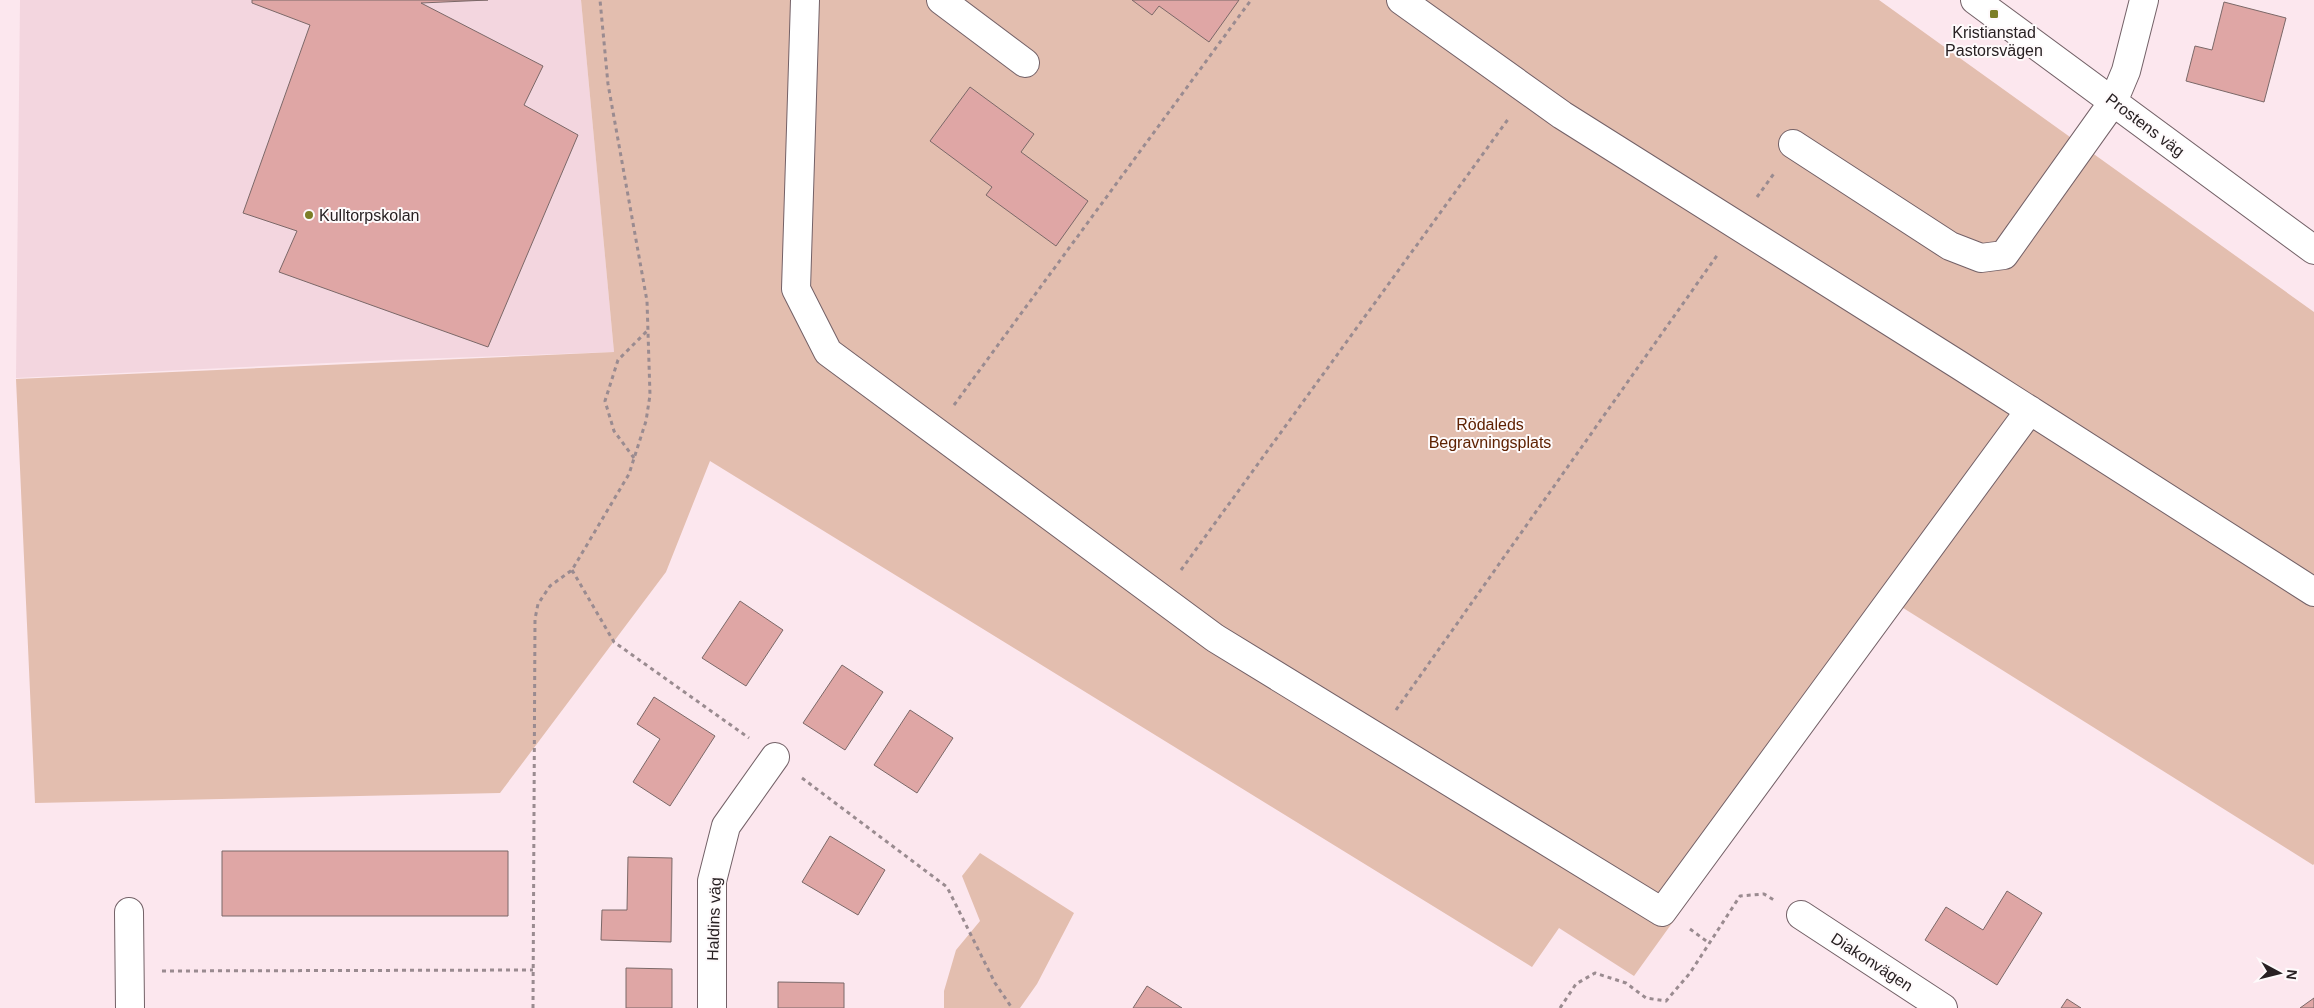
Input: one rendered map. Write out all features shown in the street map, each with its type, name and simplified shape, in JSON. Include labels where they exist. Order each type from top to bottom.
[{"type":"street","points":[[805,0],[796,289],[828,352],[1215,638],[1662,912],[2030,410]]},
{"type":"street","points":[[941,0],[1025,63]]},
{"type":"street","points":[[1401,0],[1562,116],[2030,410],[2314,592]]},
{"type":"street","name":"Prostens väg","points":[[1975,0],[2314,250]]},
{"type":"street","points":[[1794,144],[1942,241],[1981,258],[2004,255],[2113,102],[2126,71],[2144,0]]},
{"type":"street","name":"Haldins väg","points":[[712,1008],[712,881],[726,826],[775,757]]},
{"type":"street","points":[[129,912],[130,1008]]},
{"type":"street","name":"Diakonvägen","points":[[1801,915],[1943,1008]]},
{"type":"path","points":[[533,1008],[535,618],[538,604],[550,586],[572,570],[629,474],[646,421],[650,395],[647,301],[608,84],[600,0]]},
{"type":"path","points":[[935,431],[1251,0]]},
{"type":"path","points":[[1161,598],[1528,91]]},
{"type":"path","points":[[1377,737],[1794,144]]},
{"type":"path","points":[[634,458],[614,431],[605,402],[618,360],[649,330]]},
{"type":"path","points":[[1560,1008],[1576,984],[1595,973],[1626,983],[1646,998],[1666,1001],[1690,973],[1740,896],[1764,894],[1801,915]]},
{"type":"path","points":[[129,971],[533,970]]},
{"type":"shaded area","name":"Kulltorpskolan","points":[[20,0],[581,0],[614,352],[391,360],[16,378]]},
{"type":"green space","name":"Rödaleds Begravningsplats","points":[[581,0],[1879,0],[2314,312],[2314,864],[1900,606],[1634,976],[1559,928],[1532,967],[710,461],[666,572],[500,793],[35,803],[16,379],[614,352]]},
{"type":"green space","points":[[980,853],[1074,913],[1037,984],[1020,1008],[944,1008],[944,991],[956,950],[980,921],[962,876]]},
{"type":"building","points":[[252,0],[488,0],[421,3],[543,66],[524,105],[578,135],[488,347],[279,272],[297,231],[243,213],[310,25],[252,3]]},
{"type":"building","points":[[1132,0],[1239,0],[1209,42],[1159,6],[1152,15]]},
{"type":"building","points":[[2224,2],[2286,18],[2264,102],[2186,81],[2195,46],[2212,50]]},
{"type":"building","points":[[970,87],[1034,134],[1021,152],[1088,201],[1056,246],[986,195],[992,187],[930,141]]},
{"type":"building","points":[[740,601],[783,630],[746,686],[702,658]]},
{"type":"building","points":[[842,665],[883,692],[845,750],[803,723]]},
{"type":"building","points":[[654,697],[715,736],[670,806],[633,782],[660,739],[637,724]]},
{"type":"building","points":[[910,710],[953,738],[917,793],[874,765]]},
{"type":"building","points":[[830,836],[885,870],[858,915],[802,882]]},
{"type":"building","points":[[222,851],[508,851],[508,916],[222,916]]},
{"type":"building","points":[[628,857],[672,858],[671,942],[601,940],[602,910],[627,910]]},
{"type":"building","points":[[2007,891],[2042,913],[1997,985],[1925,940],[1946,907],[1983,930]]},
{"type":"building","points":[[626,968],[672,969],[672,1008],[626,1008]]},
{"type":"building","points":[[778,982],[844,983],[844,1008],[778,1008]]},
{"type":"building","points":[[1147,986],[1182,1008],[1133,1008]]},
{"type":"building","points":[[2314,998],[2314,1008],[2300,1008]]},
{"type":"building","points":[[2067,999],[2081,1008],[2061,1008]]},
{"type":"place","name":"Kristianstad Pastorsvägen","points":[[1994,14]]},
{"type":"place","name":"Kulltorpskolan","points":[[309,215]]}]
